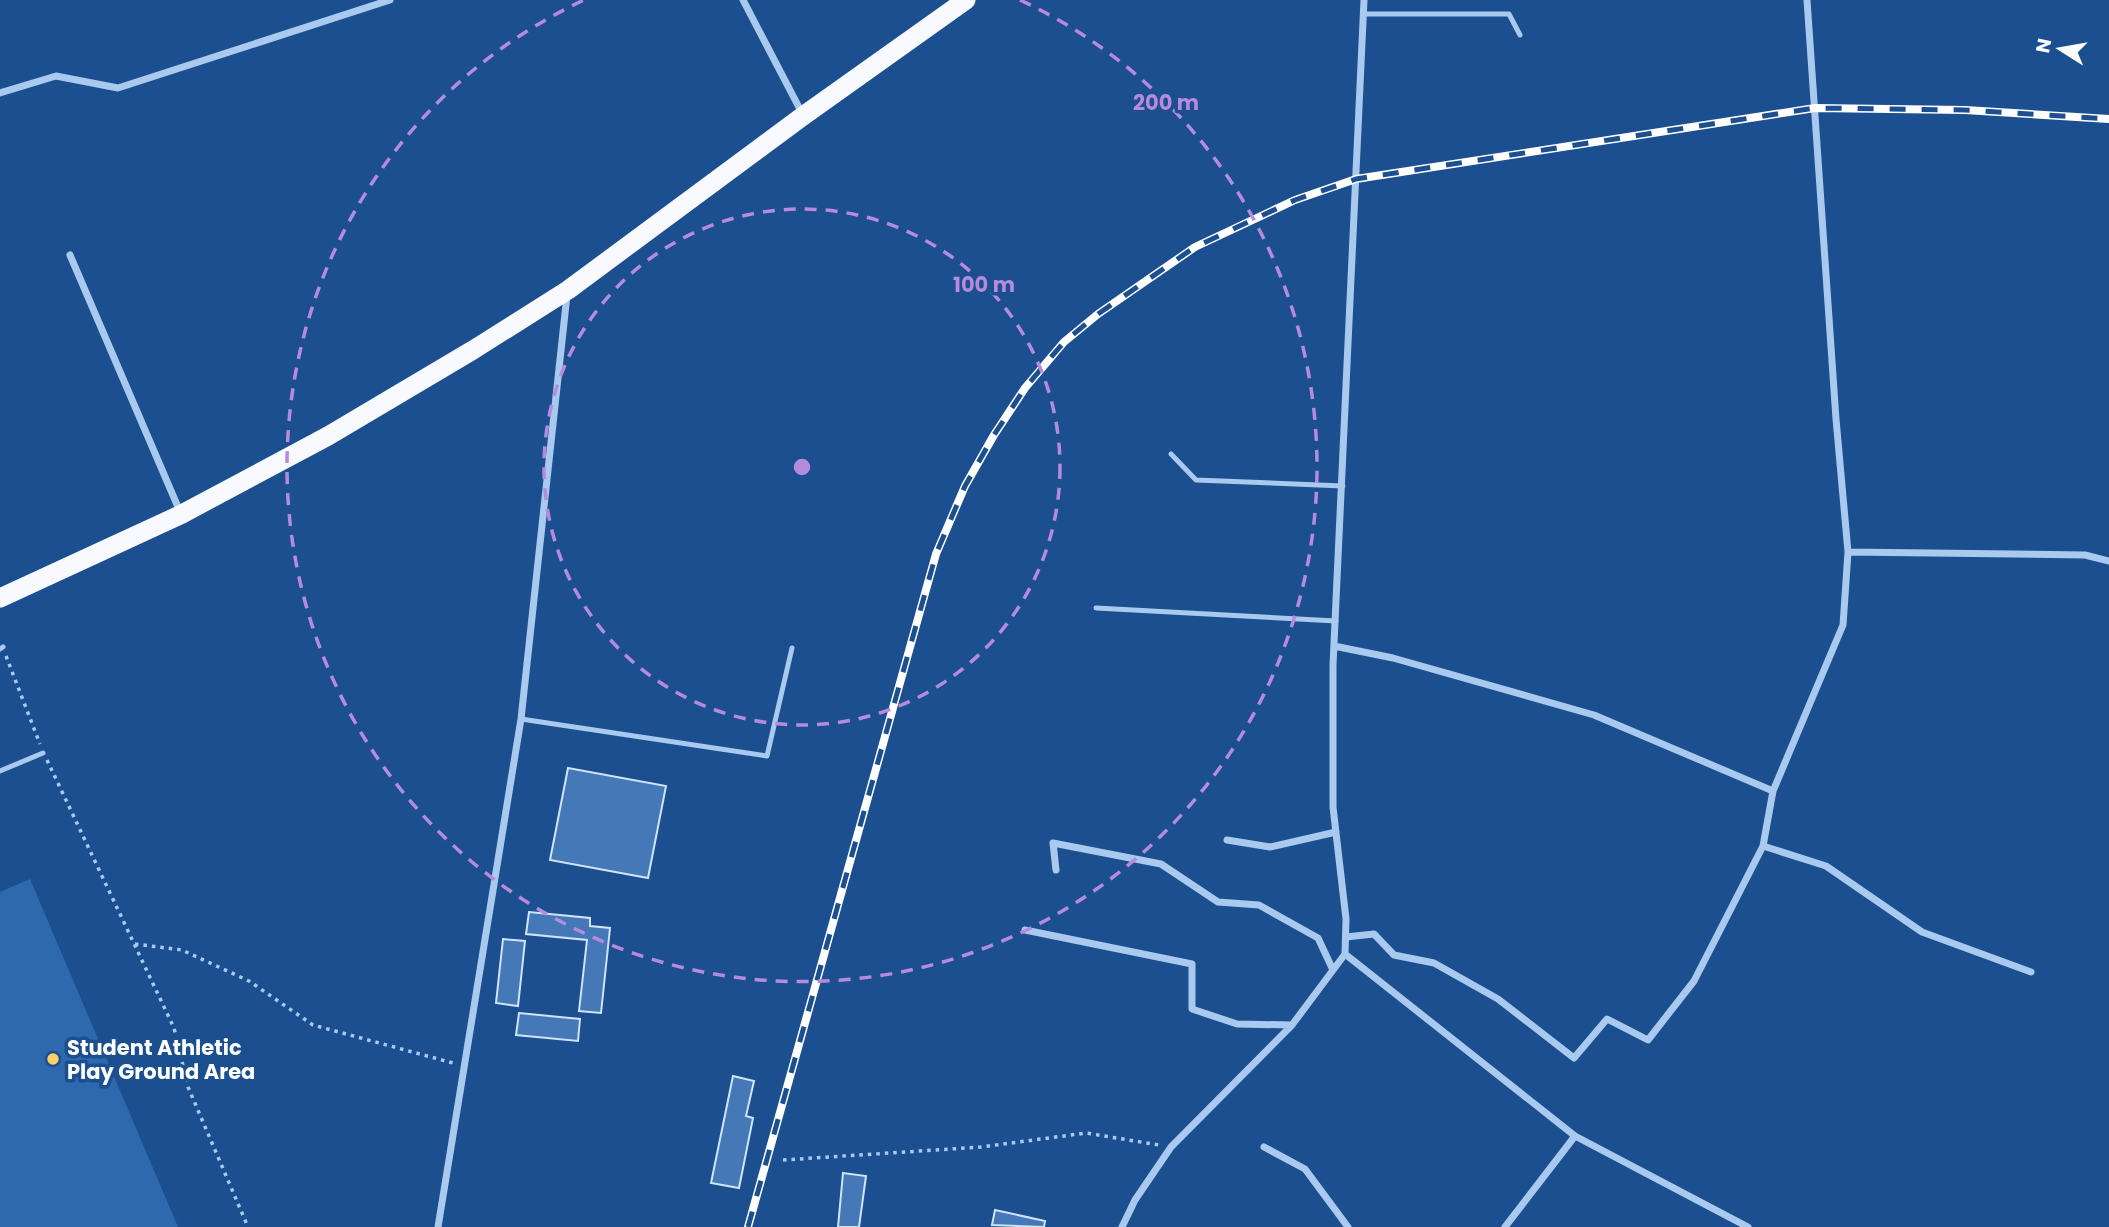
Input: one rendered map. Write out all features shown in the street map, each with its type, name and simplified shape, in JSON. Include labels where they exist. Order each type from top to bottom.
[{"type":"highway","points":[[0,598],[182,514],[328,436],[568,290],[803,116],[966,0]]},
{"type":"street","points":[[0,93],[56,76],[118,88],[390,0]]},
{"type":"street","points":[[743,0],[803,116]]},
{"type":"street","points":[[1122,1227],[1136,1200],[1171,1147],[1292,1024],[1345,954],[1346,937],[1333,807],[1334,646],[1364,0]]},
{"type":"street","points":[[1346,937],[1374,934],[1394,956],[1434,963],[1498,999],[1574,1058],[1608,1019],[1648,1040],[1694,981],[1763,846],[1773,791],[1843,625],[1848,552],[1836,419],[1807,0]]},
{"type":"street","points":[[70,255],[182,514]]},
{"type":"street","points":[[439,1227],[521,719],[568,290]]},
{"type":"street","points":[[1848,552],[2085,555],[2109,561]]},
{"type":"street","points":[[1334,646],[1393,658],[1594,715],[1773,791]]},
{"type":"street","points":[[1227,840],[1270,847],[1336,832]]},
{"type":"street","points":[[1056,870],[1053,843],[1161,864],[1218,902],[1259,905],[1318,938],[1333,970]]},
{"type":"street","points":[[1763,846],[1826,866],[1922,932],[2031,972]]},
{"type":"street","points":[[1025,930],[1192,964],[1192,1009],[1237,1024],[1292,1024]]},
{"type":"street","points":[[1345,954],[1575,1136],[1748,1227]]},
{"type":"street","points":[[1505,1227],[1575,1136]]},
{"type":"street","points":[[1264,1147],[1305,1169],[1348,1227]]},
{"type":"lane","points":[[1363,14],[1509,14],[1520,35]]},
{"type":"lane","points":[[1171,454],[1196,480],[1343,486]]},
{"type":"lane","points":[[1096,608],[1336,621]]},
{"type":"lane","points":[[521,719],[766,755],[792,648]]},
{"type":"lane","points":[[0,771],[43,753]]},
{"type":"path","points":[[2,648],[43,753],[174,1028],[188,1087],[248,1227]]},
{"type":"path","points":[[135,944],[182,950],[249,981],[313,1025],[465,1066]]},
{"type":"path","points":[[783,1160],[981,1147],[1086,1133],[1171,1147]]},
{"type":"shaded area","name":"Student Athletic Play Ground Area","points":[[30,879],[178,1227],[0,1227],[0,892]]},
{"type":"building","points":[[568,768],[666,786],[648,878],[550,860]]},
{"type":"building","points":[[529,912],[590,918],[590,926],[610,928],[601,1013],[579,1011],[587,940],[526,934]]},
{"type":"building","points":[[503,939],[525,941],[518,1006],[496,1003]]},
{"type":"building","points":[[519,1013],[580,1019],[578,1041],[516,1035]]},
{"type":"building","points":[[733,1076],[754,1081],[746,1116],[753,1118],[739,1188],[711,1183]]},
{"type":"building","points":[[843,1173],[866,1176],[859,1227],[838,1227]]},
{"type":"building","points":[[995,1210],[1045,1221],[1044,1227],[992,1225]]},
{"type":"railway","points":[[748,1227],[936,554],[965,486],[1025,388],[1064,342],[1098,314],[1195,247],[1295,200],[1356,179],[1815,108],[1965,110],[2109,119]]},
{"type":"place","name":"Student Athletic Play Ground Area","points":[[53,1059]]}]
